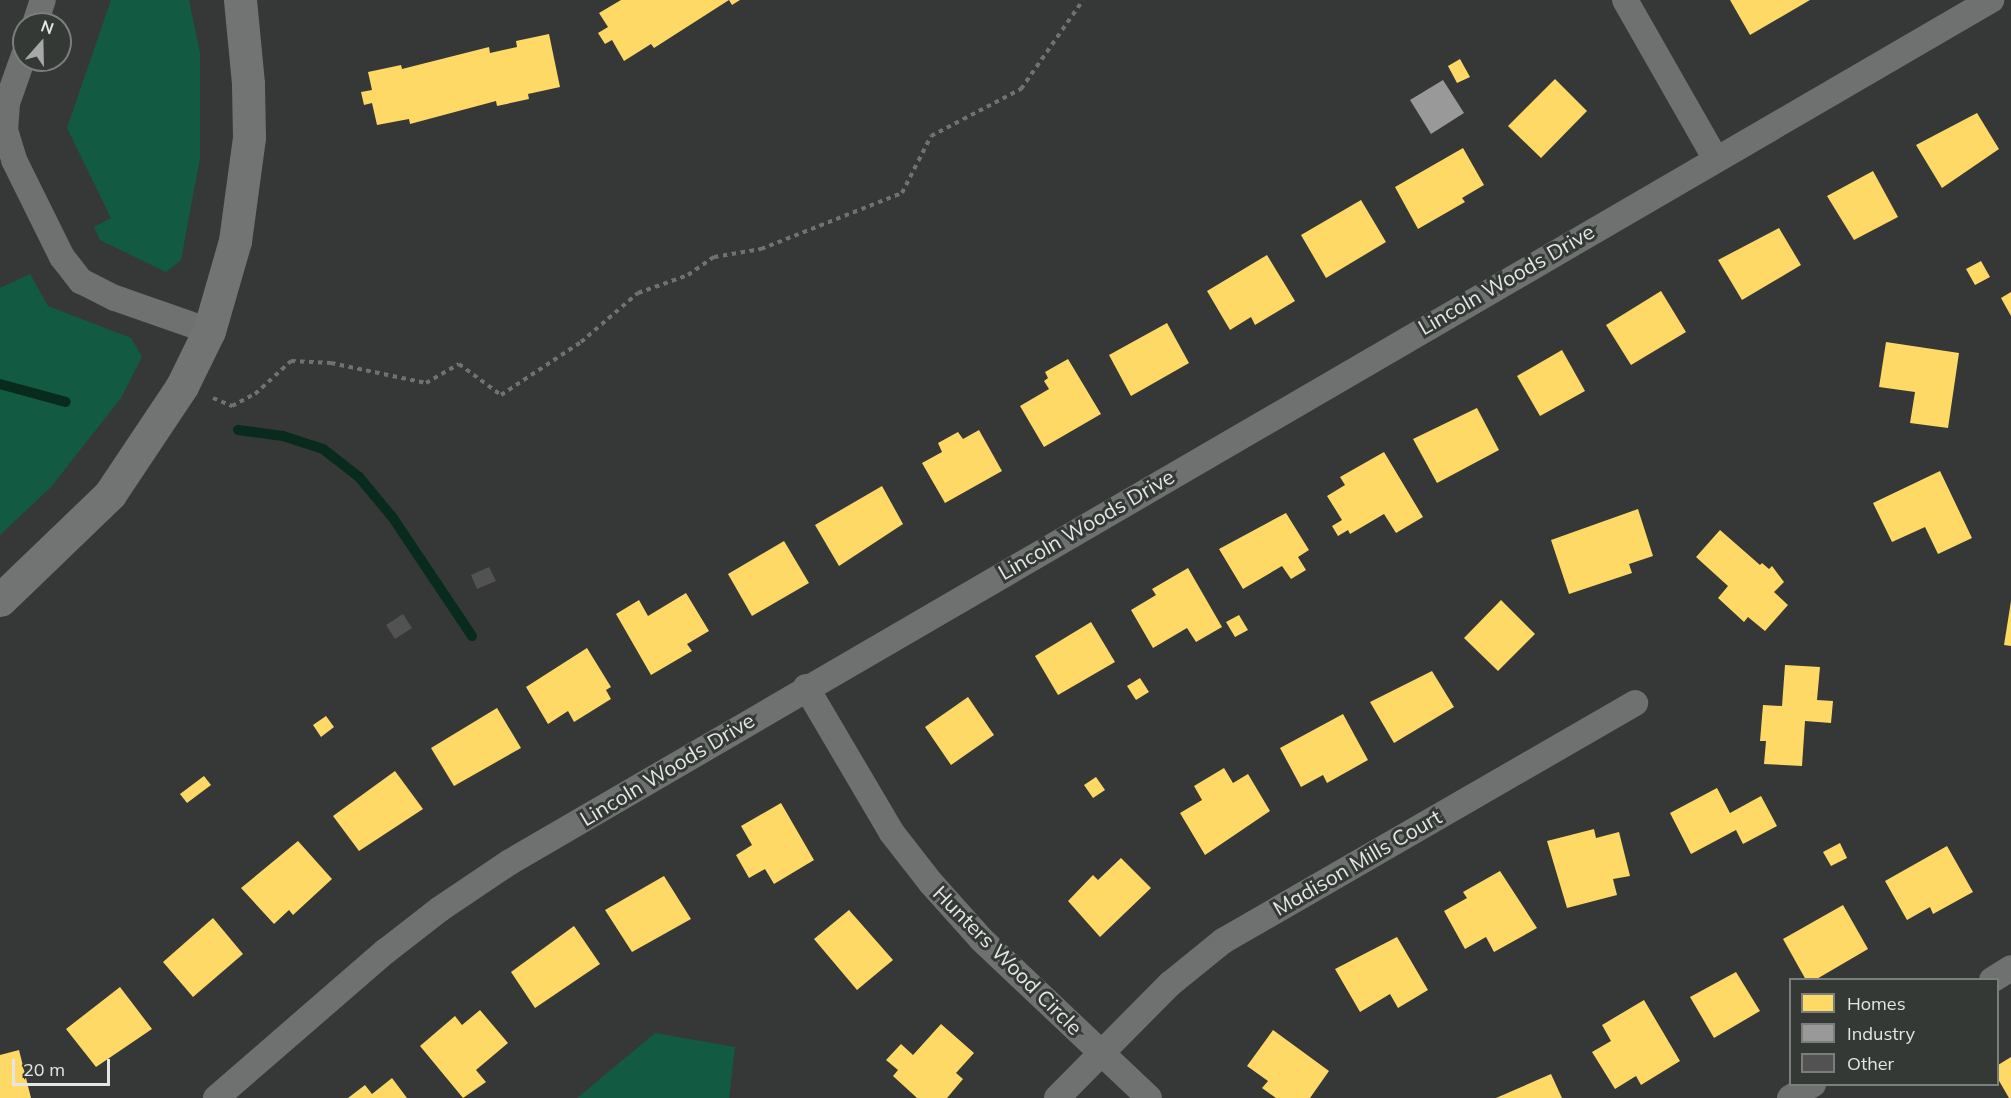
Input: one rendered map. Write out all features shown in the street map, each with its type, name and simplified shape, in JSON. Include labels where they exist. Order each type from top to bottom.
[{"type":"street","points":[[1625,0],[1715,158]]},
{"type":"street","name":"Lincoln Woods Drive","points":[[216,1098],[440,909],[510,862],[806,687],[1991,0]]},
{"type":"street","points":[[0,600],[110,494],[182,386],[209,331],[235,241],[249,137],[244,1]]},
{"type":"street","points":[[18,72],[7,103],[5,130],[14,160],[62,257],[81,281],[115,298],[209,331]]},
{"type":"street","name":"Hunters Wood Circle","points":[[806,687],[892,833],[931,883],[981,939],[1149,1098]]},
{"type":"street","name":"Madison Mills Court","points":[[1057,1098],[1100,1051],[1170,984],[1223,941],[1635,703]]},
{"type":"street","points":[[1995,978],[2011,968]]},
{"type":"street","points":[[1790,1098],[1810,1086]]},
{"type":"path","points":[[182,386],[232,406],[255,394],[291,361],[331,363],[426,383],[459,364],[501,395],[581,342],[638,293],[688,275],[714,257],[761,249],[902,194],[932,136],[1021,89],[1083,0]]},
{"type":"green space","points":[[111,0],[189,0],[200,53],[200,158],[181,260],[166,272],[100,240],[94,227],[111,218],[67,128]]},
{"type":"green space","points":[[30,274],[48,306],[131,338],[142,357],[121,398],[51,487],[0,535],[0,288]]},
{"type":"green space","points":[[655,1033],[735,1047],[729,1098],[577,1098]]},
{"type":"building: Homes","points":[[621,0],[729,0],[654,48],[651,44],[624,61],[612,40],[605,44],[598,33],[608,27],[599,13]]},
{"type":"building: Homes","points":[[729,0],[740,0],[732,5]]},
{"type":"building: Homes","points":[[1730,0],[1810,0],[1750,35]]},
{"type":"building: Homes","points":[[549,34],[560,87],[528,94],[529,99],[497,106],[496,101],[410,124],[409,119],[377,125],[372,103],[364,105],[361,92],[372,90],[368,72],[401,65],[402,69],[489,47],[490,53],[517,47],[516,41]]},
{"type":"building: Homes","points":[[1460,59],[1470,77],[1457,83],[1448,66]]},
{"type":"building: Homes","points":[[1555,79],[1587,111],[1541,158],[1508,126]]},
{"type":"building: Homes","points":[[1977,113],[1999,149],[1942,188],[1916,145]]},
{"type":"building: Homes","points":[[1463,148],[1484,185],[1462,198],[1465,202],[1418,229],[1395,187]]},
{"type":"building: Homes","points":[[1873,171],[1898,217],[1854,240],[1827,196]]},
{"type":"building: Homes","points":[[1361,200],[1386,242],[1326,278],[1301,235]]},
{"type":"building: Homes","points":[[1779,228],[1801,265],[1742,300],[1718,260]]},
{"type":"building: Homes","points":[[1267,255],[1295,301],[1255,325],[1251,317],[1230,330],[1207,291]]},
{"type":"building: Homes","points":[[1981,261],[1990,277],[1975,285],[1966,269]]},
{"type":"building: Homes","points":[[1661,291],[1686,332],[1631,365],[1606,325]]},
{"type":"building: Homes","points":[[2011,292],[2011,316],[2001,298]]},
{"type":"building: Homes","points":[[1167,323],[1189,363],[1131,396],[1109,355]]},
{"type":"building: Homes","points":[[1886,342],[1959,353],[1948,428],[1910,423],[1915,392],[1879,387]]},
{"type":"building: Homes","points":[[1562,350],[1585,391],[1540,416],[1517,376]]},
{"type":"building: Homes","points":[[1068,359],[1101,414],[1044,447],[1020,406],[1049,389],[1044,381],[1048,378],[1045,372]]},
{"type":"building: Homes","points":[[1477,408],[1499,450],[1437,483],[1413,439]]},
{"type":"building: Homes","points":[[979,430],[1002,471],[945,503],[922,463],[942,452],[938,443],[958,432],[963,439]]},
{"type":"building: Homes","points":[[1384,452],[1423,517],[1396,533],[1384,514],[1350,534],[1348,530],[1338,536],[1332,526],[1342,520],[1327,496],[1345,485],[1340,477]]},
{"type":"building: Homes","points":[[1940,471],[1972,538],[1938,554],[1925,527],[1892,542],[1873,503]]},
{"type":"building: Homes","points":[[882,486],[903,524],[839,566],[815,525]]},
{"type":"building: Homes","points":[[1638,509],[1653,556],[1629,564],[1632,573],[1569,594],[1551,540]]},
{"type":"building: Homes","points":[[1286,513],[1309,550],[1298,557],[1306,570],[1291,579],[1282,566],[1243,589],[1219,549]]},
{"type":"building: Homes","points":[[1720,530],[1760,565],[1762,563],[1769,569],[1772,566],[1784,582],[1774,592],[1788,605],[1765,631],[1748,617],[1744,622],[1718,598],[1728,586],[1696,557]]},
{"type":"building: Homes","points":[[784,541],[809,583],[752,616],[728,574]]},
{"type":"building: Homes","points":[[1188,568],[1222,627],[1196,642],[1187,628],[1153,648],[1131,610],[1156,595],[1152,589]]},
{"type":"building: Homes","points":[[686,593],[709,631],[687,644],[692,651],[651,675],[616,614],[639,600],[648,616]]},
{"type":"building: Homes","points":[[1501,600],[1535,634],[1498,671],[1464,638]]},
{"type":"building: Homes","points":[[2011,601],[2011,646],[2004,645]]},
{"type":"building: Homes","points":[[1239,615],[1248,630],[1235,637],[1226,622]]},
{"type":"building: Homes","points":[[1091,622],[1115,662],[1058,695],[1035,656]]},
{"type":"building: Homes","points":[[587,648],[611,687],[606,690],[611,699],[574,722],[568,711],[548,724],[526,687]]},
{"type":"building: Homes","points":[[1785,665],[1820,667],[1817,700],[1833,701],[1831,723],[1805,721],[1802,766],[1764,764],[1766,741],[1760,741],[1763,705],[1782,706]]},
{"type":"building: Homes","points":[[1432,671],[1454,707],[1394,743],[1370,702]]},
{"type":"building: Homes","points":[[1140,678],[1149,692],[1136,700],[1127,686]]},
{"type":"building: Homes","points":[[968,697],[994,735],[951,765],[925,727]]},
{"type":"building: Homes","points":[[497,708],[521,748],[454,786],[431,748]]},
{"type":"building: Homes","points":[[1343,714],[1368,760],[1327,783],[1323,775],[1301,787],[1280,748]]},
{"type":"building: Homes","points":[[326,716],[334,727],[321,737],[313,725]]},
{"type":"building: Homes","points":[[1224,768],[1233,783],[1248,774],[1270,811],[1205,855],[1180,813],[1202,800],[1194,786]]},
{"type":"building: Homes","points":[[395,771],[423,809],[359,851],[333,816]]},
{"type":"building: Homes","points":[[204,776],[211,785],[187,803],[180,794]]},
{"type":"building: Homes","points":[[1096,777],[1105,790],[1093,798],[1084,785]]},
{"type":"building: Homes","points":[[1717,788],[1730,813],[1761,796],[1777,826],[1743,844],[1736,830],[1691,854],[1670,813]]},
{"type":"building: Homes","points":[[781,803],[814,860],[774,884],[765,869],[749,878],[736,855],[752,845],[741,826]]},
{"type":"building: Homes","points":[[1594,829],[1596,838],[1619,832],[1630,876],[1613,879],[1617,895],[1567,908],[1547,841]]},
{"type":"building: Homes","points":[[298,841],[332,879],[293,915],[289,910],[274,924],[241,888]]},
{"type":"building: Homes","points":[[1840,843],[1847,858],[1831,866],[1823,852]]},
{"type":"building: Homes","points":[[1947,846],[1973,892],[1933,914],[1930,907],[1907,920],[1885,881]]},
{"type":"building: Homes","points":[[1121,858],[1151,888],[1100,937],[1068,901],[1093,875],[1098,880]]},
{"type":"building: Homes","points":[[1500,871],[1537,928],[1494,952],[1486,937],[1465,949],[1444,911],[1467,898],[1463,892]]},
{"type":"building: Homes","points":[[664,876],[691,919],[632,952],[605,910]]},
{"type":"building: Homes","points":[[1843,905],[1868,949],[1818,978],[1805,978],[1783,939]]},
{"type":"building: Homes","points":[[849,910],[893,960],[857,990],[814,939]]},
{"type":"building: Homes","points":[[213,918],[243,954],[193,997],[163,962]]},
{"type":"building: Homes","points":[[574,926],[600,964],[535,1008],[511,972]]},
{"type":"building: Homes","points":[[1397,937],[1428,990],[1398,1008],[1390,994],[1360,1012],[1335,969]]},
{"type":"building: Homes","points":[[1736,972],[1760,1011],[1714,1038],[1690,997]]},
{"type":"building: Homes","points":[[120,987],[152,1029],[96,1067],[66,1029]]},
{"type":"building: Homes","points":[[1644,1000],[1680,1061],[1641,1085],[1636,1076],[1615,1089],[1592,1052],[1611,1041],[1602,1025]]},
{"type":"building: Homes","points":[[480,1010],[508,1043],[476,1070],[486,1082],[463,1098],[420,1046],[455,1016],[462,1025]]},
{"type":"building: Homes","points":[[941,1024],[974,1053],[956,1073],[963,1079],[947,1098],[917,1098],[893,1076],[898,1070],[886,1060],[901,1044],[913,1055]]},
{"type":"building: Homes","points":[[1273,1030],[1329,1071],[1310,1098],[1276,1098],[1262,1088],[1268,1081],[1247,1066]]},
{"type":"building: Homes","points":[[19,1050],[31,1098],[0,1098],[0,1055]]},
{"type":"building: Homes","points":[[2011,1057],[2011,1098],[1999,1081],[1999,1064]]},
{"type":"building: Homes","points":[[1551,1074],[1562,1098],[1496,1098]]},
{"type":"building: Homes","points":[[392,1078],[407,1098],[348,1098],[365,1085],[372,1094]]},
{"type":"building: Industry","points":[[1443,80],[1464,113],[1431,134],[1410,100]]},
{"type":"building: Other","points":[[489,567],[496,581],[477,589],[471,575]]},
{"type":"building: Other","points":[[403,614],[412,628],[395,639],[386,625]]},
{"type":"waterway","points":[[0,384],[66,402]]},
{"type":"waterway","points":[[238,430],[283,436],[323,449],[359,477],[393,518],[472,636]]}]
